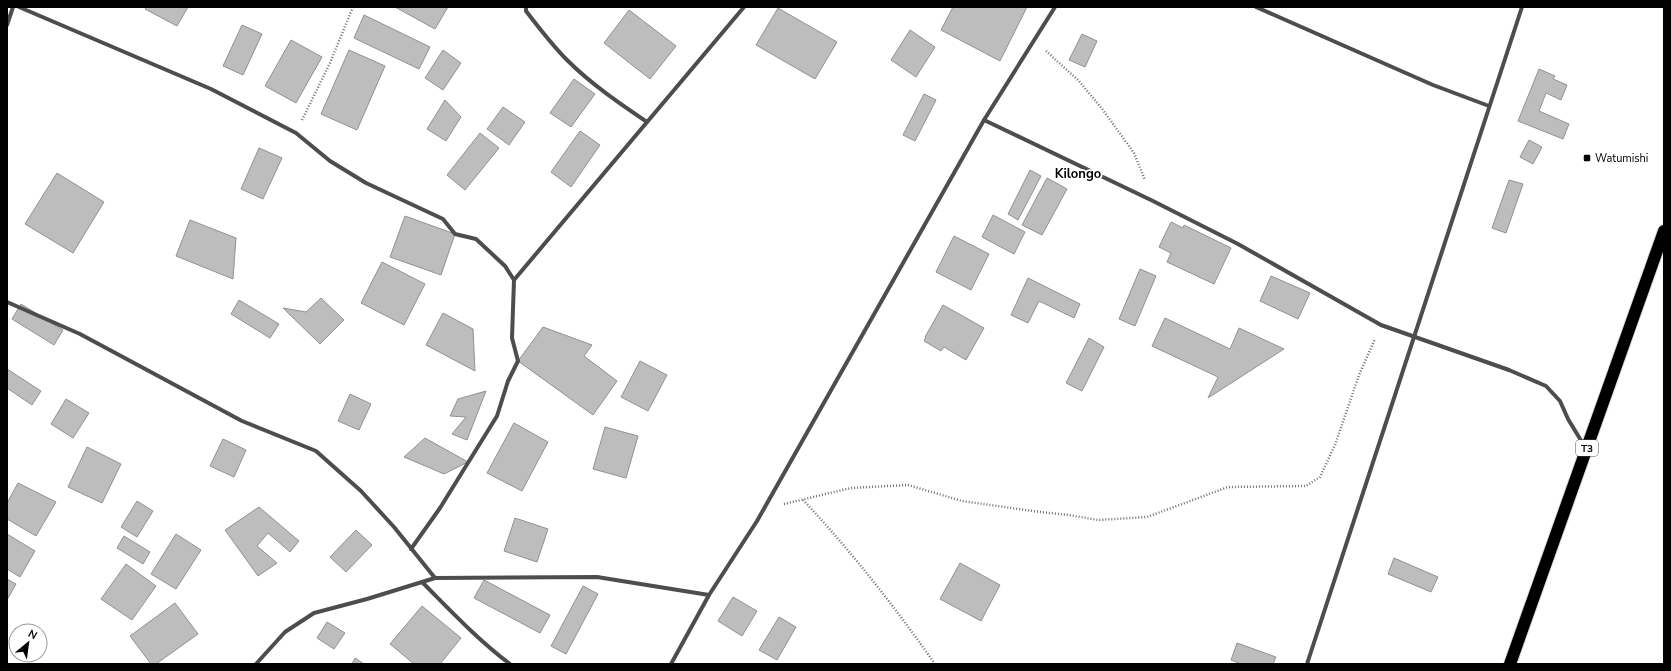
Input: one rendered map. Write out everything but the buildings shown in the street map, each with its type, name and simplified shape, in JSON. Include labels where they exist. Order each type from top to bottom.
[{"type":"highway","name":"T3","points":[[1510,664],[1664,232]]},
{"type":"street","points":[[7,25],[13,7]]},
{"type":"street","points":[[19,7],[211,89],[296,133],[330,161],[366,183],[442,219],[455,234],[476,239],[505,266],[514,280],[512,338],[518,361],[508,381],[497,416],[440,508],[411,549]]},
{"type":"street","points":[[526,7],[526,11],[567,61],[593,83],[647,122]]},
{"type":"street","points":[[514,280],[744,7]]},
{"type":"street","points":[[671,664],[709,595],[764,508],[984,120],[1055,7]]},
{"type":"street","points":[[1256,7],[1433,85],[1489,106]]},
{"type":"street","points":[[1306,664],[1522,7]]},
{"type":"street","points":[[984,120],[1153,200],[1238,244],[1381,325],[1509,370],[1546,386],[1560,401],[1568,420],[1586,449]]},
{"type":"street","points":[[7,302],[80,334],[242,420],[316,451],[361,491],[435,578]]},
{"type":"street","points":[[256,664],[285,632],[314,613],[367,599],[435,578],[597,577],[709,595]]},
{"type":"street","points":[[422,582],[462,622],[510,664]]},
{"type":"path","points":[[296,133],[330,63],[353,7]]},
{"type":"path","points":[[1034,40],[1079,81],[1104,110],[1134,153],[1153,200]]},
{"type":"path","points":[[764,508],[851,488],[908,485],[962,501],[1098,520],[1147,517],[1228,487],[1306,486],[1320,477],[1335,445],[1359,375],[1381,325]]},
{"type":"path","points":[[803,499],[838,537],[879,586],[935,664]]},
{"type":"place","name":"Watumishi","points":[[1587,158]]},
{"type":"district","name":"Kilongo","points":[[1078,173]]}]
